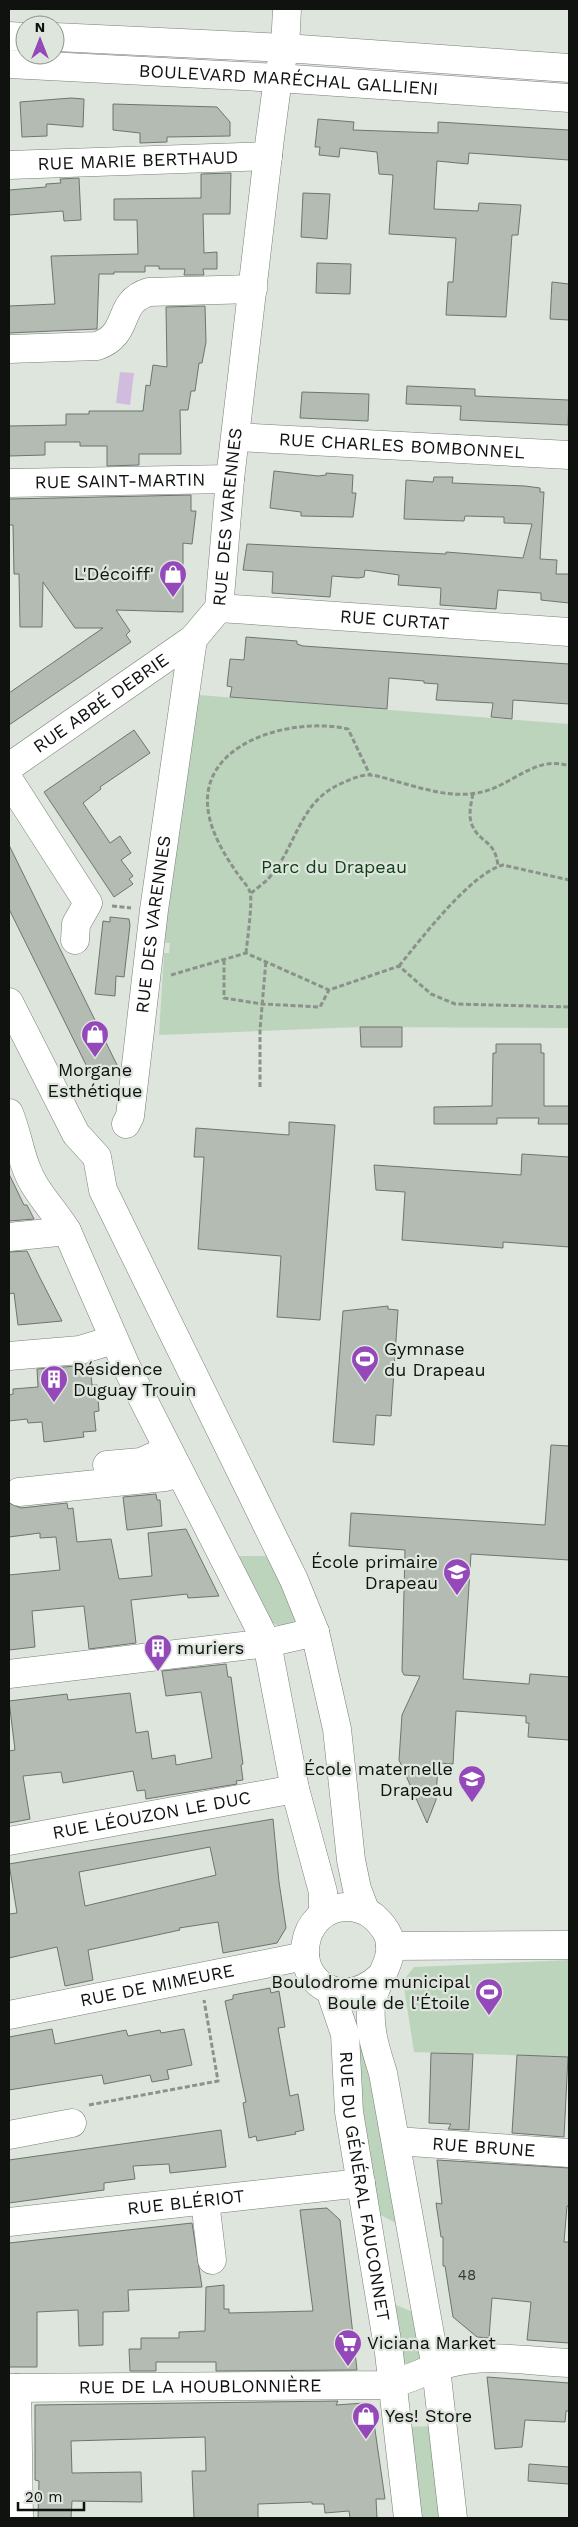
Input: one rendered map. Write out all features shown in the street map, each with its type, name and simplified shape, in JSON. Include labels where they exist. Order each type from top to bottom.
[{"type":"street","name":"RUE DES VARENNES","points":[[126,1124],[130,1116],[154,910],[194,639],[219,608],[230,479],[268,156],[278,78],[285,48],[287,9]]},
{"type":"street","name":"BOULEVARD MARÉCHAL GALLIENI","points":[[65,37],[285,48],[569,68]]},
{"type":"street","name":"BOULEVARD MARÉCHAL GALLIENI","points":[[9,64],[278,78],[569,98]]},
{"type":"street","name":"RUE MARIE BERTHAUD","points":[[9,165],[268,156]]},
{"type":"street","points":[[9,350],[97,346],[108,342],[120,328],[129,305],[134,299],[149,292],[253,289]]},
{"type":"street","name":"RUE CHARLES BOMBONNEL","points":[[236,437],[569,455]]},
{"type":"street","name":"RUE SAINT-MARTIN","points":[[9,483],[230,479]]},
{"type":"street","name":"RUE CURTAT","points":[[219,608],[569,632]]},
{"type":"street","name":"RUE ABBÉ DEBRIE","points":[[9,767],[194,639]]},
{"type":"street","points":[[9,780],[88,903],[76,924],[75,940]]},
{"type":"street","points":[[9,1002],[76,1134],[97,1156],[103,1190],[294,1580],[315,1632],[337,1729],[352,1860],[357,1889],[365,1910],[380,1923],[387,1933],[390,1946],[569,1945]]},
{"type":"street","points":[[9,1113],[26,1168],[35,1186],[55,1210],[67,1231],[114,1340],[173,1462],[231,1569],[267,1643],[295,1789],[323,1892],[323,1913]]},
{"type":"street","points":[[9,1237],[67,1231]]},
{"type":"street","points":[[9,1356],[80,1350],[114,1340]]},
{"type":"street","points":[[91,1466],[141,1462],[173,1462]]},
{"type":"street","points":[[19,1492],[164,1478],[173,1462]]},
{"type":"street","points":[[9,1674],[267,1643],[315,1632]]},
{"type":"street","name":"RUE LÉOUZON LE DUC","points":[[9,1841],[295,1789]]},
{"type":"street","points":[[305,1956],[308,1937],[314,1924],[323,1913],[342,1907],[365,1910]]},
{"type":"street","name":"RUE DU GÉNÉRAL FAUCONNET","points":[[390,1946],[389,1958],[372,1999],[371,2034],[383,2073],[436,2368],[453,2518]]},
{"type":"street","name":"RUE DU GÉNÉRAL FAUCONNET","points":[[305,1956],[313,1977],[320,1986],[330,1990],[346,2034],[350,2112],[390,2353],[408,2518]]},
{"type":"street","name":"RUE DE MIMEURE","points":[[9,2015],[305,1956]]},
{"type":"street","points":[[330,1990],[357,1991],[370,1986],[380,1977]]},
{"type":"street","points":[[9,2135],[72,2123]]},
{"type":"street","name":"RUE BRUNE","points":[[396,2142],[569,2154]]},
{"type":"street","name":"RUE BLÉRIOT","points":[[9,2222],[361,2183]]},
{"type":"street","points":[[205,2201],[212,2260]]},
{"type":"street","points":[[392,2384],[446,2364],[487,2358],[569,2364]]},
{"type":"street","name":"RUE DE LA HOUBLONNIÈRE","points":[[13,2388],[392,2384]]},
{"type":"street","points":[[13,2388],[19,2518]]},
{"type":"path","points":[[246,953],[251,893],[216,839],[209,819],[207,802],[214,774],[228,754],[258,736],[283,729],[316,725],[348,729],[370,775]]},
{"type":"path","points":[[251,893],[269,879],[295,836],[309,807],[324,790],[350,779],[370,775],[441,793],[473,794],[490,791],[540,765],[555,763],[569,766]]},
{"type":"path","points":[[473,794],[470,814],[472,826],[497,853],[498,866]]},
{"type":"path","points":[[224,960],[224,998],[262,1004],[320,1007],[329,990],[399,966],[454,902],[479,879],[498,866],[533,870],[569,880]]},
{"type":"path","points":[[88,903],[154,910]]},
{"type":"path","points":[[146,979],[163,977],[246,953],[266,960],[329,990]]},
{"type":"path","points":[[260,1087],[262,1004],[266,960]]},
{"type":"path","points":[[399,966],[431,994],[455,1004],[569,1007]]},
{"type":"path","points":[[72,2123],[86,2106],[218,2081],[200,1977]]},
{"type":"green space","name":"Parc du Drapeau","points":[[199,695],[569,724],[569,1028],[360,1027],[159,1035],[164,953],[169,953],[170,943],[165,943],[167,899]]},
{"type":"green space","points":[[239,1556],[273,1556],[297,1613],[295,1621],[287,1625],[280,1625],[266,1618]]},
{"type":"green space","name":"Boulodrome municipal Boule de l'Étoile","points":[[569,1960],[569,2057],[414,2052],[403,1981],[414,1967]]},
{"type":"green space","points":[[359,2020],[407,2229],[373,2211],[355,2111],[354,2022]]},
{"type":"green space","points":[[387,2301],[420,2315],[427,2353],[414,2365],[398,2361]]},
{"type":"green space","points":[[436,2426],[447,2518],[414,2518],[406,2427]]},
{"type":"shaded area","points":[[120,372],[134,373],[130,405],[116,403]]},
{"type":"building","points":[[71,98],[84,99],[83,127],[47,124],[47,136],[22,137],[20,102]]},
{"type":"building","points":[[113,104],[217,107],[230,122],[230,136],[167,137],[167,142],[140,143],[140,133],[113,130]]},
{"type":"building","points":[[318,119],[354,122],[353,130],[438,133],[438,122],[569,130],[569,160],[469,153],[468,164],[437,161],[434,209],[478,211],[479,203],[521,205],[518,235],[512,235],[506,317],[446,315],[448,282],[453,282],[456,238],[389,234],[393,175],[379,174],[377,152],[340,148],[339,157],[319,155],[320,147],[315,147]]},
{"type":"building","points":[[231,173],[230,214],[203,214],[204,253],[217,252],[217,269],[203,269],[204,275],[184,275],[185,269],[159,269],[159,266],[145,266],[145,272],[99,274],[97,329],[9,333],[9,306],[55,304],[51,256],[138,254],[137,220],[114,220],[114,199],[201,198],[201,174]]},
{"type":"building","points":[[79,178],[81,220],[64,221],[63,211],[9,215],[9,190],[46,187],[46,184],[61,183],[60,179]]},
{"type":"building","points":[[303,193],[330,194],[327,239],[301,237]]},
{"type":"building","points":[[317,263],[351,264],[350,294],[316,293]]},
{"type":"building","points":[[552,282],[569,284],[569,320],[550,319]]},
{"type":"building","points":[[205,306],[206,342],[202,363],[199,363],[195,391],[191,391],[188,410],[180,410],[181,454],[139,454],[139,465],[107,466],[107,446],[80,446],[80,442],[45,442],[45,455],[9,456],[9,426],[66,425],[66,414],[89,414],[89,411],[143,411],[146,385],[150,386],[153,365],[167,367],[166,307]]},
{"type":"building","points":[[407,386],[475,389],[475,396],[569,400],[568,425],[460,420],[461,406],[406,404]]},
{"type":"building","points":[[302,392],[369,394],[368,421],[300,418]]},
{"type":"building","points":[[274,471],[318,476],[326,475],[326,473],[353,475],[352,493],[356,493],[353,517],[301,516],[301,512],[270,508]]},
{"type":"building","points":[[434,477],[453,477],[452,483],[540,488],[540,492],[544,492],[540,559],[557,560],[556,574],[569,574],[569,603],[541,600],[541,593],[498,590],[496,609],[440,605],[441,588],[398,585],[399,575],[365,570],[364,577],[332,576],[330,597],[272,593],[273,572],[243,570],[247,544],[446,554],[446,552],[523,558],[532,524],[504,523],[504,517],[465,516],[464,521],[404,519],[406,480],[433,482]]},
{"type":"building","points":[[191,495],[191,511],[196,511],[192,544],[183,543],[183,612],[116,610],[130,631],[126,635],[131,642],[9,725],[9,693],[103,628],[75,628],[43,582],[42,627],[20,627],[19,574],[14,574],[13,525],[9,525],[9,499]]},
{"type":"building","points":[[246,637],[297,641],[297,644],[303,646],[569,664],[569,704],[513,700],[512,719],[491,717],[493,703],[436,700],[438,684],[389,678],[387,709],[230,697],[232,687],[227,686],[230,659],[244,660]]},
{"type":"building","points":[[134,730],[150,753],[100,787],[101,789],[83,803],[110,843],[120,836],[131,853],[121,860],[133,876],[129,879],[133,884],[114,897],[44,792]]},
{"type":"building","points":[[9,845],[118,1067],[93,1079],[9,909]]},
{"type":"building","points":[[110,917],[129,919],[130,925],[124,977],[116,976],[115,996],[95,994],[103,921],[110,922]]},
{"type":"building","points":[[360,1027],[402,1027],[402,1047],[361,1047]]},
{"type":"building","points":[[496,1044],[541,1044],[541,1053],[544,1053],[544,1106],[569,1106],[569,1124],[538,1124],[539,1118],[497,1118],[497,1124],[434,1124],[434,1107],[492,1106],[493,1053],[496,1053]]},
{"type":"building","points":[[289,1122],[335,1125],[320,1320],[277,1317],[281,1256],[198,1249],[204,1157],[194,1157],[196,1128],[289,1135]]},
{"type":"building","points":[[522,1154],[569,1157],[569,1247],[503,1242],[503,1248],[402,1240],[405,1192],[376,1190],[374,1165],[521,1175]]},
{"type":"building","points":[[9,1174],[24,1205],[27,1205],[34,1219],[9,1221]]},
{"type":"building","points":[[27,1251],[62,1321],[18,1325],[14,1293],[9,1294],[9,1252]]},
{"type":"building","name":"Gymnase du Drapeau","points":[[388,1306],[388,1309],[398,1310],[391,1416],[376,1415],[374,1445],[333,1442],[343,1311]]},
{"type":"building","name":"Résidence Duguay Trouin","points":[[90,1365],[92,1385],[97,1385],[99,1411],[94,1412],[96,1431],[83,1432],[84,1437],[44,1442],[42,1422],[28,1423],[27,1419],[9,1421],[9,1395],[13,1394],[13,1389],[38,1387],[37,1369]]},
{"type":"building","points":[[551,1445],[569,1446],[569,1560],[471,1554],[463,1679],[529,1684],[530,1674],[569,1677],[569,1740],[528,1737],[529,1723],[526,1723],[526,1716],[456,1711],[453,1764],[438,1763],[436,1800],[427,1823],[399,1760],[402,1715],[420,1676],[404,1675],[402,1671],[405,1550],[349,1546],[351,1513],[545,1525]]},
{"type":"building","points":[[156,1494],[157,1500],[160,1500],[162,1526],[127,1530],[123,1497]]},
{"type":"building","points":[[9,1503],[21,1508],[67,1503],[68,1509],[73,1508],[77,1542],[111,1539],[119,1579],[152,1576],[148,1533],[186,1529],[219,1596],[188,1598],[187,1594],[131,1600],[136,1643],[89,1649],[84,1606],[32,1611],[35,1647],[9,1650],[9,1575],[60,1570],[56,1537],[40,1538],[40,1533],[9,1537]]},
{"type":"building","points":[[226,1664],[228,1677],[231,1677],[243,1764],[241,1765],[243,1780],[236,1781],[237,1784],[146,1799],[145,1790],[137,1791],[133,1771],[63,1783],[61,1772],[23,1776],[30,1819],[9,1823],[9,1751],[15,1750],[9,1701],[67,1694],[68,1700],[130,1693],[136,1733],[148,1731],[152,1759],[175,1755],[176,1765],[212,1758],[201,1692],[166,1696],[162,1671]]},
{"type":"building","points":[[273,1819],[279,1882],[286,1928],[277,1943],[223,1953],[218,1922],[179,1928],[180,1930],[88,1950],[93,1980],[65,1986],[57,1947],[9,1958],[9,1914],[17,1913],[9,1864]],"holes":[[[210,1847],[216,1875],[85,1906],[79,1872]]]},
{"type":"building","points":[[270,1988],[271,1993],[279,1991],[285,2027],[278,2028],[290,2096],[298,2094],[304,2130],[295,2132],[296,2134],[257,2141],[256,2136],[249,2138],[243,2103],[246,2102],[225,2001],[233,1999],[233,1995]]},
{"type":"building","points":[[52,2029],[55,2044],[126,2030],[128,2036],[160,2030],[161,2033],[184,2029],[192,2065],[167,2070],[169,2079],[152,2082],[150,2075],[104,2084],[102,2075],[9,2090],[9,2037]]},
{"type":"building","points":[[431,2053],[473,2054],[469,2130],[448,2129],[451,2124],[429,2123]]},
{"type":"building","points":[[517,2055],[568,2057],[564,2137],[512,2133]]},
{"type":"building","points":[[221,2130],[226,2167],[170,2173],[169,2164],[133,2166],[135,2179],[104,2183],[104,2190],[9,2203],[9,2160]]},
{"type":"building","points":[[437,2160],[569,2168],[569,2206],[567,2206],[564,2242],[569,2242],[569,2343],[527,2340],[531,2302],[492,2298],[489,2338],[477,2337],[453,2317],[445,2266],[443,2266],[443,2237],[441,2237],[436,2203],[442,2204]]},
{"type":"building","points":[[327,2208],[340,2220],[357,2370],[216,2371],[216,2362],[156,2362],[156,2371],[130,2371],[129,2349],[141,2349],[141,2338],[179,2338],[179,2332],[205,2331],[206,2287],[224,2285],[224,2309],[229,2309],[229,2313],[313,2311],[300,2210]]},
{"type":"building","points":[[192,2223],[202,2287],[128,2290],[129,2311],[103,2312],[103,2345],[79,2346],[78,2310],[37,2312],[37,2367],[9,2367],[9,2243]]},
{"type":"building","points":[[487,2377],[569,2383],[569,2411],[566,2411],[565,2422],[525,2420],[522,2447],[495,2449]]},
{"type":"building","points":[[338,2401],[336,2405],[364,2403],[372,2409],[385,2499],[376,2499],[377,2518],[350,2518],[349,2511],[325,2513],[324,2504],[312,2504],[312,2502],[258,2504],[258,2518],[194,2518],[192,2471],[206,2471],[205,2437],[71,2441],[72,2473],[141,2472],[142,2502],[72,2501],[71,2518],[38,2518],[39,2481],[35,2480],[35,2405]]},
{"type":"building","points":[[529,2464],[569,2467],[569,2484],[528,2481]]},
{"type":"place","name":"L'Décoiff'","points":[[173,598]]},
{"type":"place","name":"Morgane Esthétique","points":[[95,1058]]},
{"type":"place","name":"Gymnase du Drapeau","points":[[365,1383]]},
{"type":"place","name":"Résidence Duguay Trouin","points":[[54,1403]]},
{"type":"place","name":"École primaire Drapeau","points":[[457,1596]]},
{"type":"place","name":"muriers","points":[[158,1672]]},
{"type":"place","name":"École maternelle Drapeau","points":[[472,1803]]},
{"type":"place","name":"Boulodrome municipal Boule de l'Étoile","points":[[489,2016]]},
{"type":"place","name":"Viciana Market","points":[[348,2367]]},
{"type":"place","name":"Yes! Store","points":[[366,2440]]}]
